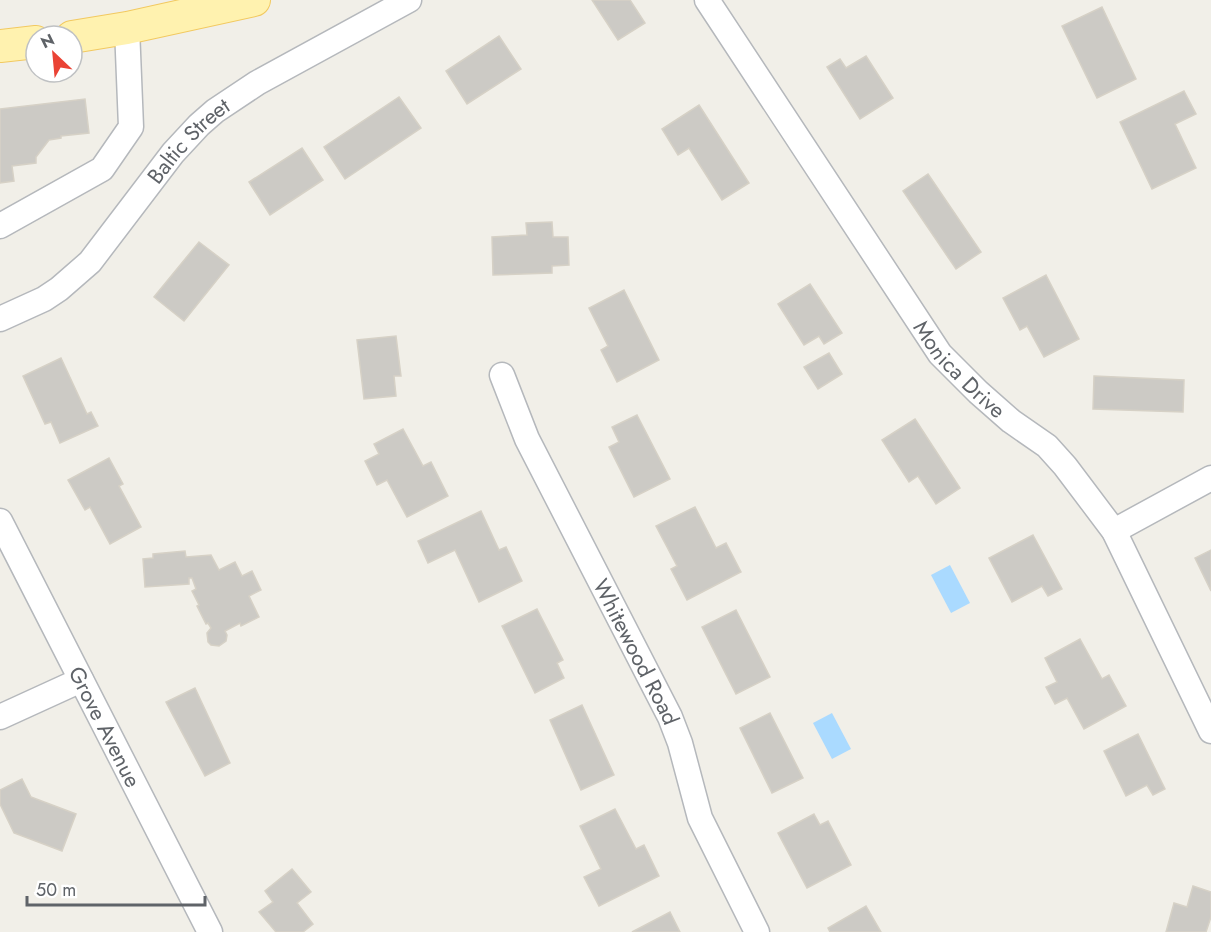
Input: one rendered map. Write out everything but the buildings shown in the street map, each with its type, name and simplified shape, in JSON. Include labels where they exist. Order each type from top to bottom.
[{"type":"main road","points":[[84,35],[254,0]]},
{"type":"main road","points":[[0,46],[24,43]]},
{"type":"street","name":"Baltic Street","points":[[0,319],[59,290],[90,262],[173,153],[215,111],[257,83],[409,0]]},
{"type":"street","name":"Monica Drive","points":[[707,0],[940,354],[1011,421],[1047,446],[1114,531],[1211,731]]},
{"type":"street","points":[[0,226],[102,169],[131,127],[127,28]]},
{"type":"street","name":"Whitewood Road","points":[[502,375],[527,439],[670,717],[680,743],[700,818],[757,932]]},
{"type":"street","points":[[1114,531],[1211,478]]},
{"type":"street","name":"Grove Avenue","points":[[0,521],[210,932]]},
{"type":"street","points":[[0,717],[81,680]]},
{"type":"water","points":[[950,565],[970,603],[951,613],[931,575]]},
{"type":"water","points":[[832,713],[851,749],[832,759],[813,723]]}]
